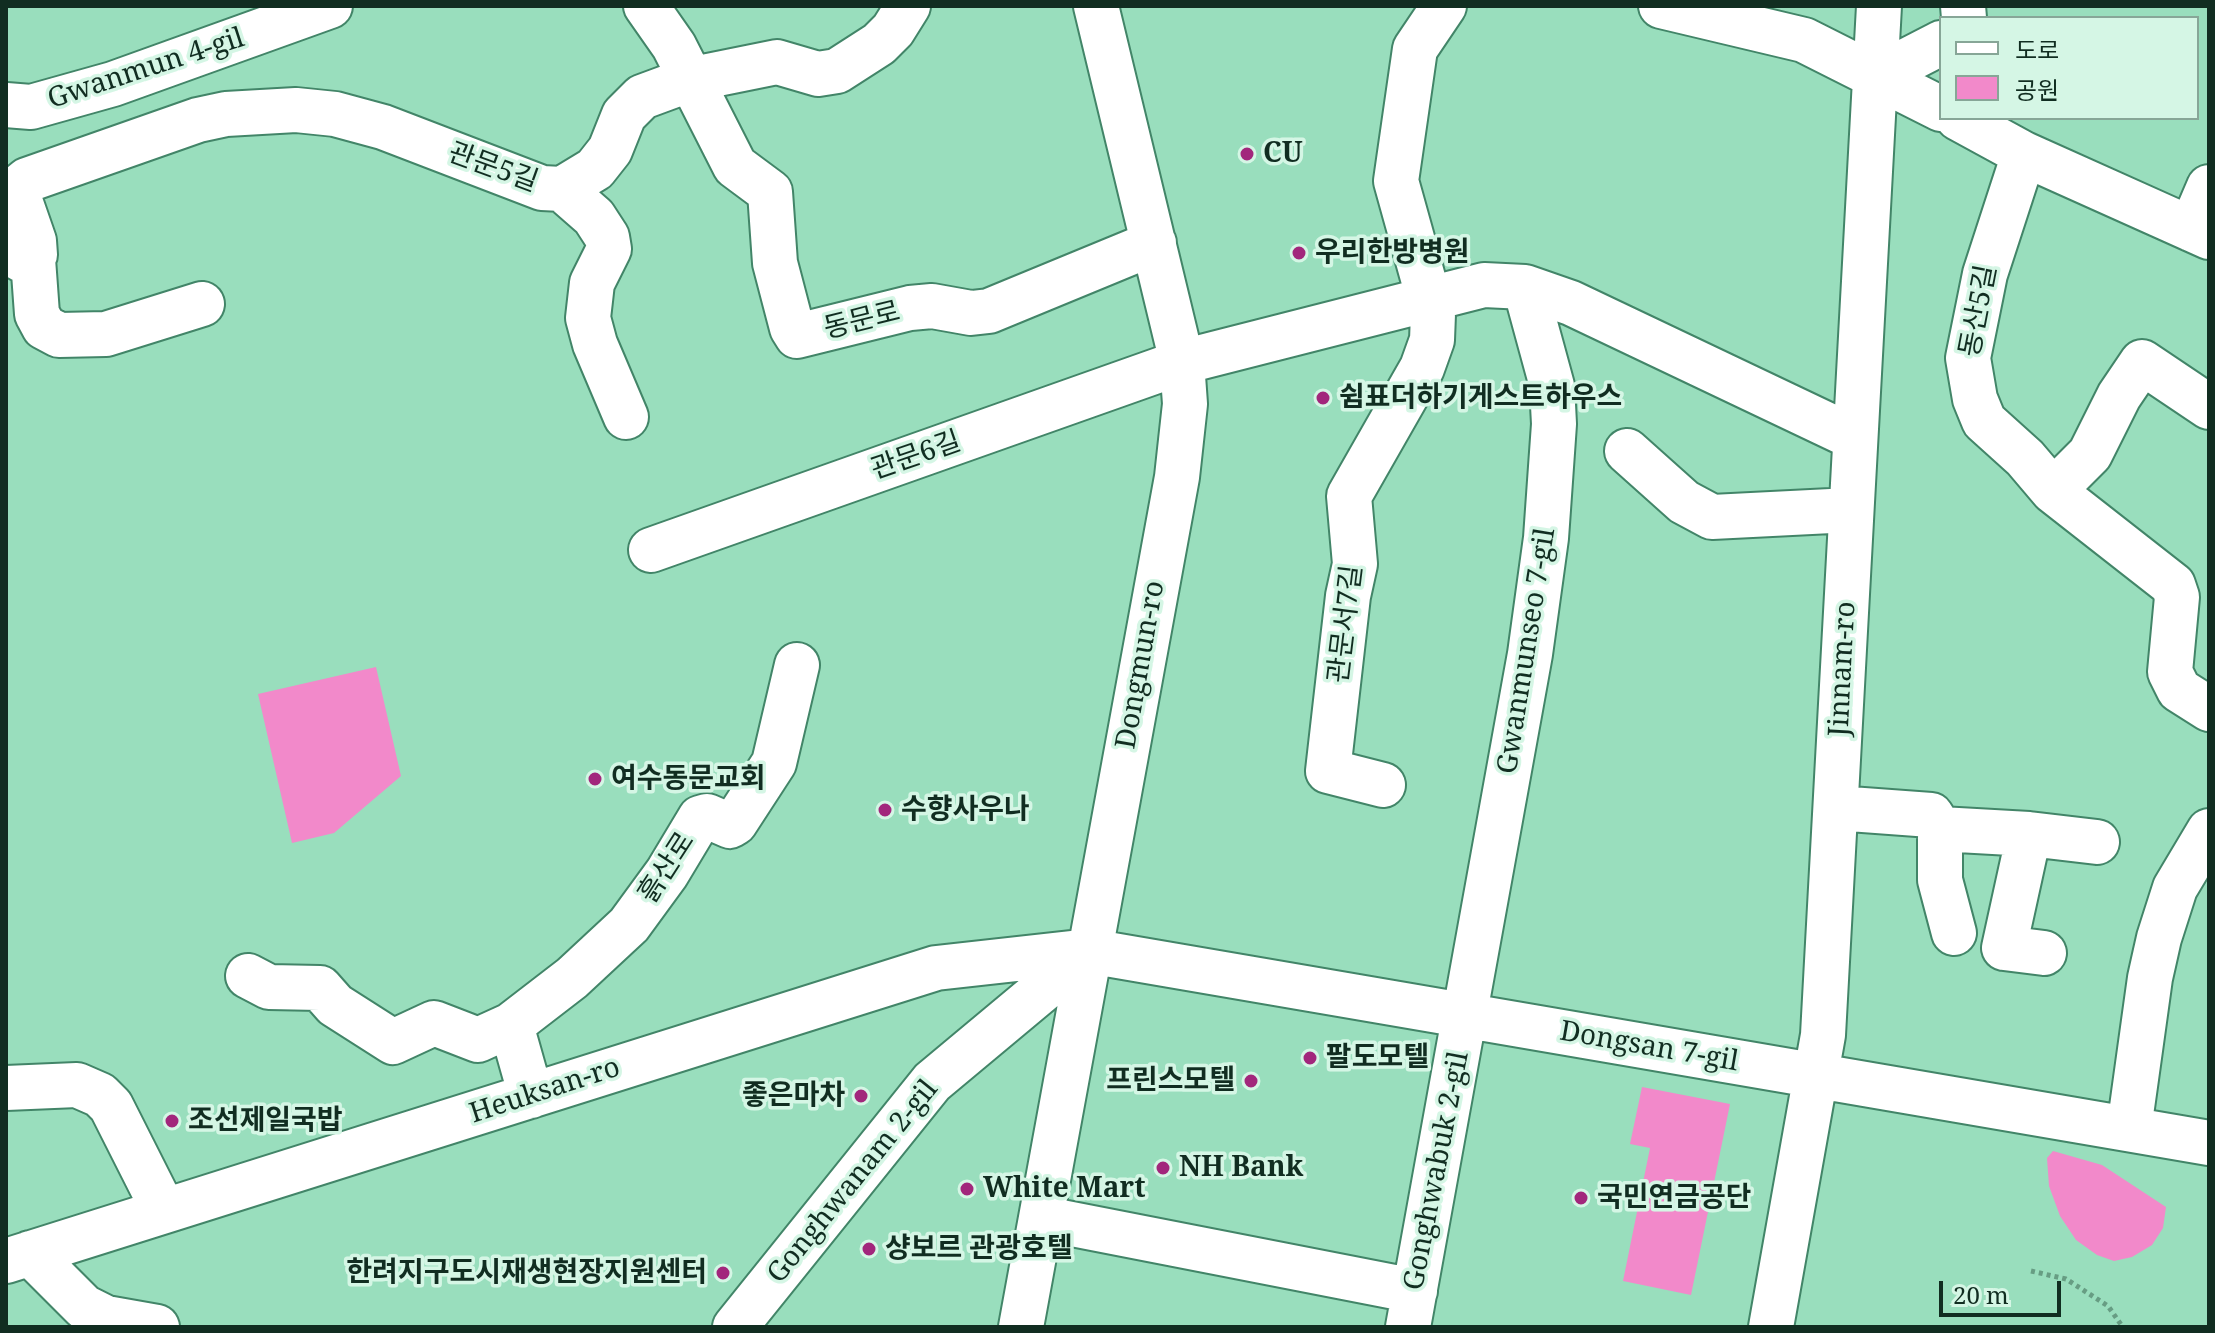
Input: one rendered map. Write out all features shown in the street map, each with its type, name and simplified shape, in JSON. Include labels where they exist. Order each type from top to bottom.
[{"type":"street","name":"Gwanmun 4-gil","points":[[6,105],[31,107],[113,84],[330,6]]},
{"type":"street","points":[[646,6],[674,46],[688,80]]},
{"type":"street","name":"관문5길","points":[[19,255],[34,241],[16,189],[27,180],[210,116],[296,110],[360,120],[542,188],[562,189],[595,169],[610,150],[631,104],[688,80],[777,62],[818,74],[837,71],[879,44],[893,30],[908,6]]},
{"type":"street","name":"Dongmun-ro","points":[[1021,1327],[1177,477],[1185,404],[1182,362],[1096,6]]},
{"type":"street","points":[[1428,297],[1396,181],[1415,49],[1444,6]]},
{"type":"street","points":[[1661,6],[1804,40],[1939,108]]},
{"type":"street","name":"Jinnam-ro","points":[[1771,1327],[1818,1076],[1827,991],[1879,6]]},
{"type":"street","points":[[1875,77],[1939,44]]},
{"type":"street","name":"동문로","points":[[688,80],[735,166],[770,192],[775,263],[792,328],[797,336],[910,308],[932,306],[971,313],[989,311],[1154,243]]},
{"type":"street","points":[[1962,120],[2024,154],[2200,233],[2209,187]]},
{"type":"street","name":"동산5길","points":[[2024,154],[1985,274],[1967,369],[1984,421],[2025,458],[2053,491],[2173,585],[2177,597],[2170,672],[2179,690],[2209,709]]},
{"type":"street","points":[[562,189],[594,217],[607,237],[609,249],[592,283],[588,318],[595,344],[626,417]]},
{"type":"street","points":[[19,255],[37,314],[44,327],[59,335],[106,334],[202,304]]},
{"type":"street","points":[[1182,362],[1428,297],[1484,285],[1525,287],[1571,303],[1855,438]]},
{"type":"street","name":"Gwanmunseo 7-gil","points":[[1466,1016],[1530,654],[1546,538],[1554,424],[1552,386],[1525,287]]},
{"type":"street","name":"관문서7길","points":[[1383,785],[1328,771],[1348,596],[1355,564],[1349,496],[1428,354],[1433,327],[1428,297]]},
{"type":"street","name":"관문6길","points":[[651,550],[1182,362]]},
{"type":"street","points":[[2053,491],[2090,454],[2119,396],[2142,362],[2209,407]]},
{"type":"street","points":[[1627,451],[1684,502],[1712,517],[1851,510]]},
{"type":"street","name":"흙산로","points":[[248,976],[269,987],[320,988],[335,1005],[393,1042],[434,1023],[478,1040],[511,1025],[572,978],[629,925],[667,873],[700,818],[707,816],[730,826],[735,823],[774,763],[797,665]]},
{"type":"street","points":[[1836,808],[1931,815],[1940,829],[1940,880],[1954,933]]},
{"type":"street","points":[[1940,829],[2097,842]]},
{"type":"street","points":[[2129,1129],[2150,978],[2159,938],[2175,888],[2209,831]]},
{"type":"street","points":[[2029,834],[2004,948],[2044,953]]},
{"type":"street","name":"Dongsan 7-gil","points":[[1089,951],[2209,1143]]},
{"type":"street","name":"Heuksan-ro","points":[[18,1257],[936,968],[1089,951]]},
{"type":"street","name":"Gonghwanam 2-gil","points":[[735,1327],[932,1082],[1089,951]]},
{"type":"street","name":"Gonghwabuk 2-gil","points":[[1412,1309],[1466,1016]]},
{"type":"street","points":[[511,1025],[531,1096]]},
{"type":"street","points":[[6,1088],[77,1085],[100,1095],[111,1106],[164,1211]]},
{"type":"street","points":[[1041,1218],[1412,1309]]},
{"type":"street","points":[[18,1257],[84,1307],[106,1318],[157,1327]]},
{"type":"path","points":[[2031,1271],[2066,1279],[2108,1306],[2122,1326]]},
{"type":"green space","points":[[376,667],[401,776],[334,833],[292,843],[258,694]]},
{"type":"green space","points":[[1642,1087],[1730,1104],[1691,1295],[1623,1281],[1650,1148],[1630,1144]]},
{"type":"green space","points":[[2053,1151],[2102,1165],[2166,1207],[2163,1228],[2152,1245],[2132,1257],[2114,1261],[2097,1255],[2076,1240],[2060,1216],[2049,1186],[2047,1158]]},
{"type":"place","name":"CU","points":[[1247,154]]},
{"type":"place","name":"우리한방병원","points":[[1299,253]]},
{"type":"place","name":"쉼표더하기게스트하우스","points":[[1323,398]]},
{"type":"place","name":"여수동문교회","points":[[595,779]]},
{"type":"place","name":"수향사우나","points":[[885,810]]},
{"type":"place","name":"팔도모텔","points":[[1310,1058]]},
{"type":"place","name":"프린스모텔","points":[[1251,1081]]},
{"type":"place","name":"좋은마차","points":[[861,1096]]},
{"type":"place","name":"조선제일국밥","points":[[172,1121]]},
{"type":"place","name":"NH Bank","points":[[1163,1168]]},
{"type":"place","name":"White Mart","points":[[967,1189]]},
{"type":"place","name":"국민연금공단","points":[[1581,1198]]},
{"type":"place","name":"샹보르 관광호텔","points":[[869,1249]]},
{"type":"place","name":"한려지구도시재생현장지원센터","points":[[723,1273]]}]
